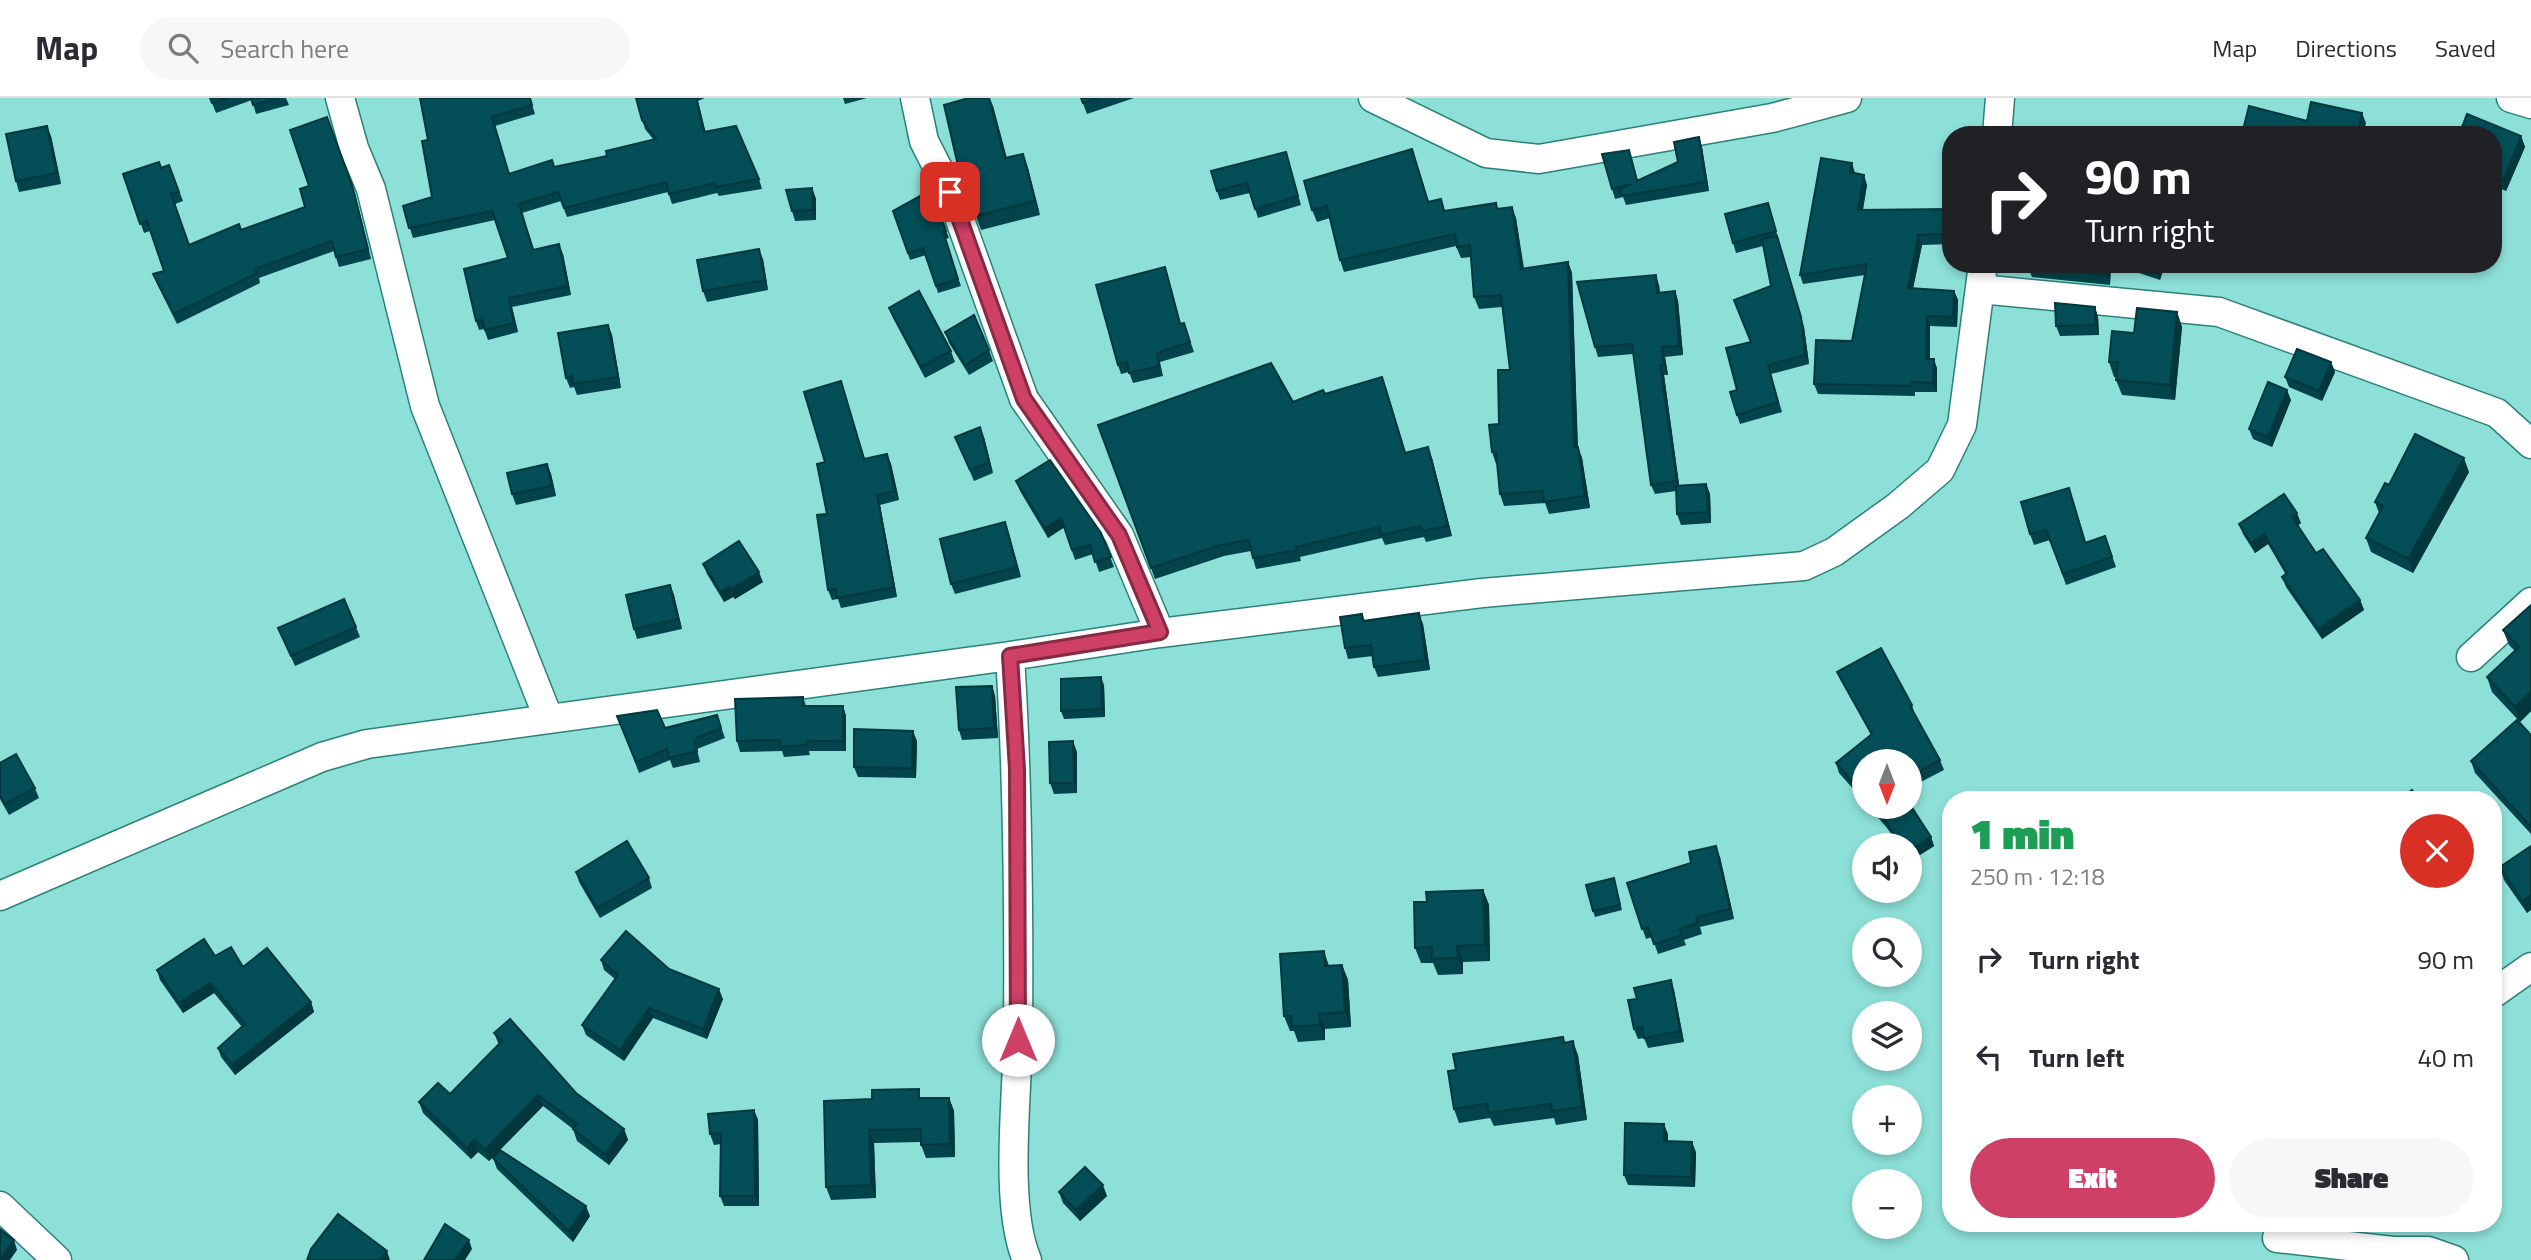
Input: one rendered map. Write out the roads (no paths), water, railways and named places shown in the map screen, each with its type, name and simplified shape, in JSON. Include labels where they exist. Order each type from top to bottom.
[{"type":"street","points":[[340,98],[354,148],[372,189],[425,406],[548,717]]},
{"type":"street","points":[[915,98],[924,141],[950,192],[1024,399],[1119,535],[1160,632]]},
{"type":"street","points":[[1373,98],[1486,153],[1539,159],[1772,118],[1846,98]]},
{"type":"street","points":[[1998,126],[2000,98]]},
{"type":"street","points":[[2511,98],[2531,104]]},
{"type":"street","points":[[0,896],[322,757],[367,744],[548,717],[1010,656],[1160,632],[1482,593],[1804,566],[1834,552],[1898,506],[1940,470],[1962,425],[1981,276],[2218,312],[2497,413],[2531,444]]},
{"type":"street","points":[[2470,657],[2531,602]]},
{"type":"street","points":[[1010,656],[1017,769],[1018,1040],[1014,1171],[1021,1237],[1027,1260]]},
{"type":"street","points":[[2502,987],[2531,967]]},
{"type":"street","points":[[0,1206],[57,1260]]},
{"type":"street","points":[[2277,1240],[2393,1251],[2428,1251],[2454,1260]]}]
